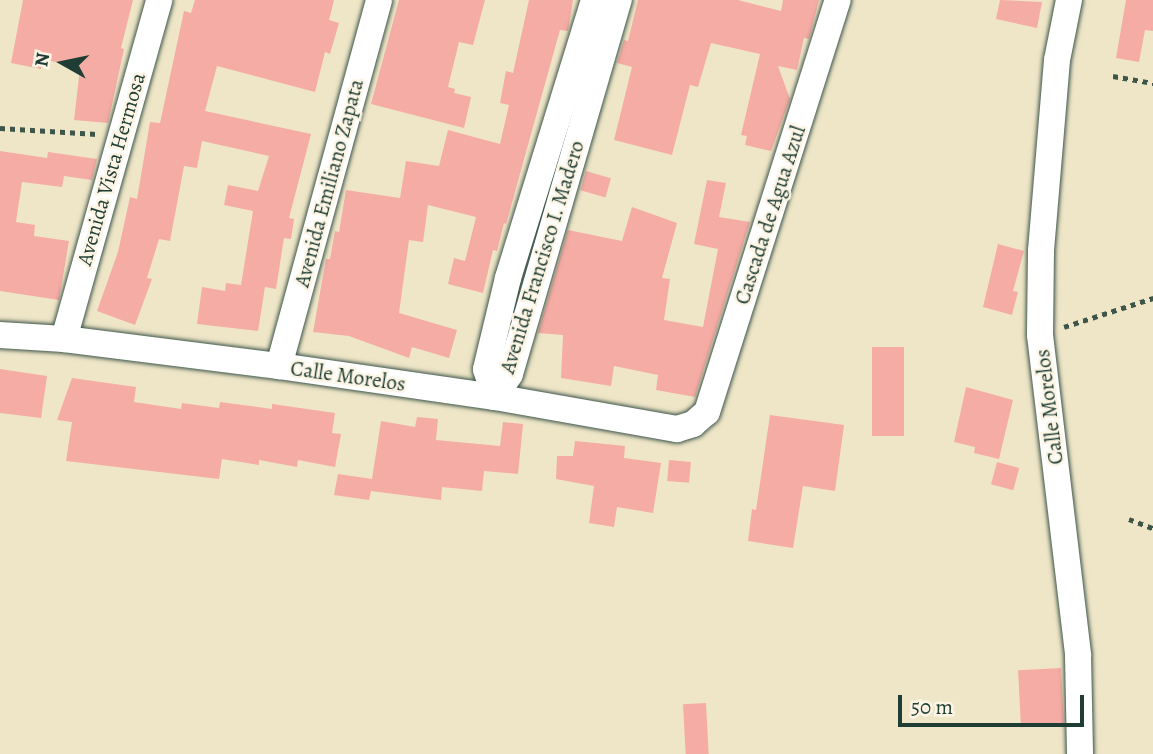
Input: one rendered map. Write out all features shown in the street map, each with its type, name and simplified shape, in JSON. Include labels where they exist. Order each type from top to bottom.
[{"type":"street","name":"Avenida Vista Hermosa","points":[[64,339],[159,0]]},
{"type":"street","name":"Avenida Emiliano Zapata","points":[[279,366],[379,0]]},
{"type":"street","name":"Avenida Francisco I. Madero","points":[[495,397],[486,369],[508,278],[594,0]]},
{"type":"street","name":"Avenida Francisco I. Madero","points":[[495,397],[510,373],[619,0]]},
{"type":"street","name":"Cascada de Agua Azul","points":[[693,424],[708,412],[838,0]]},
{"type":"street","name":"Calle Morelos","points":[[1069,0],[1057,60],[1041,251],[1040,335],[1078,656],[1080,754]]},
{"type":"street","name":"Calle Morelos","points":[[0,335],[64,339],[279,366],[495,397],[677,429],[693,424]]},
{"type":"path","points":[[1113,76],[1153,83]]},
{"type":"path","points":[[0,128],[120,136]]},
{"type":"path","points":[[1040,335],[1153,298]]},
{"type":"path","points":[[1129,519],[1153,528]]},
{"type":"building","points":[[23,0],[133,0],[121,48],[124,49],[108,123],[74,120],[80,68],[43,59],[41,69],[11,63]]},
{"type":"building","points":[[195,0],[334,0],[329,20],[339,23],[330,54],[325,52],[315,92],[217,66],[205,111],[311,134],[289,218],[294,219],[291,239],[284,238],[276,289],[265,287],[258,331],[197,324],[202,287],[225,291],[226,283],[241,285],[253,211],[224,205],[228,185],[258,191],[269,156],[202,141],[197,168],[184,166],[170,241],[159,239],[147,278],[152,279],[135,325],[97,311],[118,252],[130,197],[137,199],[150,122],[160,123],[184,11],[191,13]]},
{"type":"building","points":[[399,0],[485,0],[473,45],[459,42],[448,87],[455,89],[454,93],[471,97],[464,128],[371,104]]},
{"type":"building","points":[[529,0],[573,0],[568,31],[560,30],[506,224],[504,223],[497,251],[493,250],[483,293],[448,284],[454,258],[465,261],[476,217],[428,205],[423,242],[409,240],[399,313],[457,330],[449,358],[412,347],[409,358],[349,336],[313,332],[326,259],[330,259],[335,231],[339,232],[346,190],[400,198],[406,161],[439,166],[448,130],[500,144],[509,105],[500,103],[506,71],[513,73]]},
{"type":"building","points":[[638,0],[738,0],[781,11],[783,0],[819,0],[809,39],[804,38],[797,70],[778,66],[790,99],[771,151],[745,145],[747,136],[741,135],[760,54],[711,43],[698,87],[690,85],[672,155],[614,140],[632,67],[617,63],[624,40],[628,41]]},
{"type":"building","points":[[1000,0],[1042,2],[1037,28],[996,19]]},
{"type":"building","points":[[1126,0],[1153,0],[1153,31],[1145,30],[1139,62],[1116,58]]},
{"type":"building","points":[[0,151],[47,158],[48,152],[97,159],[92,180],[64,176],[62,187],[22,182],[16,222],[35,225],[34,236],[69,241],[59,300],[0,291]]},
{"type":"building","points":[[586,171],[611,178],[605,197],[580,190]]},
{"type":"building","points":[[707,180],[726,183],[719,217],[750,222],[695,397],[656,390],[658,375],[614,366],[611,386],[561,378],[563,335],[538,333],[568,230],[622,241],[632,207],[677,223],[662,278],[670,279],[664,320],[703,327],[718,249],[694,244]]},
{"type":"building","points":[[998,244],[1024,251],[1013,291],[1018,292],[1012,315],[983,307]]},
{"type":"building","points":[[872,347],[904,347],[904,436],[872,436]]},
{"type":"building","points":[[0,369],[47,376],[41,418],[0,413]]},
{"type":"building","points":[[72,378],[136,387],[134,402],[181,409],[182,403],[219,408],[220,402],[272,409],[272,404],[335,413],[332,433],[341,434],[335,467],[298,460],[297,467],[259,460],[259,465],[222,459],[219,479],[66,461],[72,422],[57,420]]},
{"type":"building","points":[[966,387],[1013,400],[999,459],[974,453],[975,447],[954,442]]},
{"type":"building","points":[[770,415],[844,425],[835,491],[803,486],[793,548],[748,541],[752,509],[756,510]]},
{"type":"building","points":[[417,417],[438,419],[436,440],[500,446],[503,422],[523,424],[518,474],[484,471],[482,491],[442,487],[441,500],[371,491],[369,500],[334,495],[338,474],[372,479],[381,421],[415,427]]},
{"type":"building","points":[[575,441],[625,446],[624,458],[661,463],[653,513],[617,507],[614,527],[589,523],[594,486],[556,479],[557,456],[573,456]]},
{"type":"building","points":[[669,460],[691,462],[689,483],[667,481]]},
{"type":"building","points":[[997,462],[1019,468],[1013,490],[991,484]]},
{"type":"building","points":[[1061,668],[1064,725],[1021,727],[1018,670]]},
{"type":"building","points":[[706,703],[709,754],[686,754],[683,704]]}]
